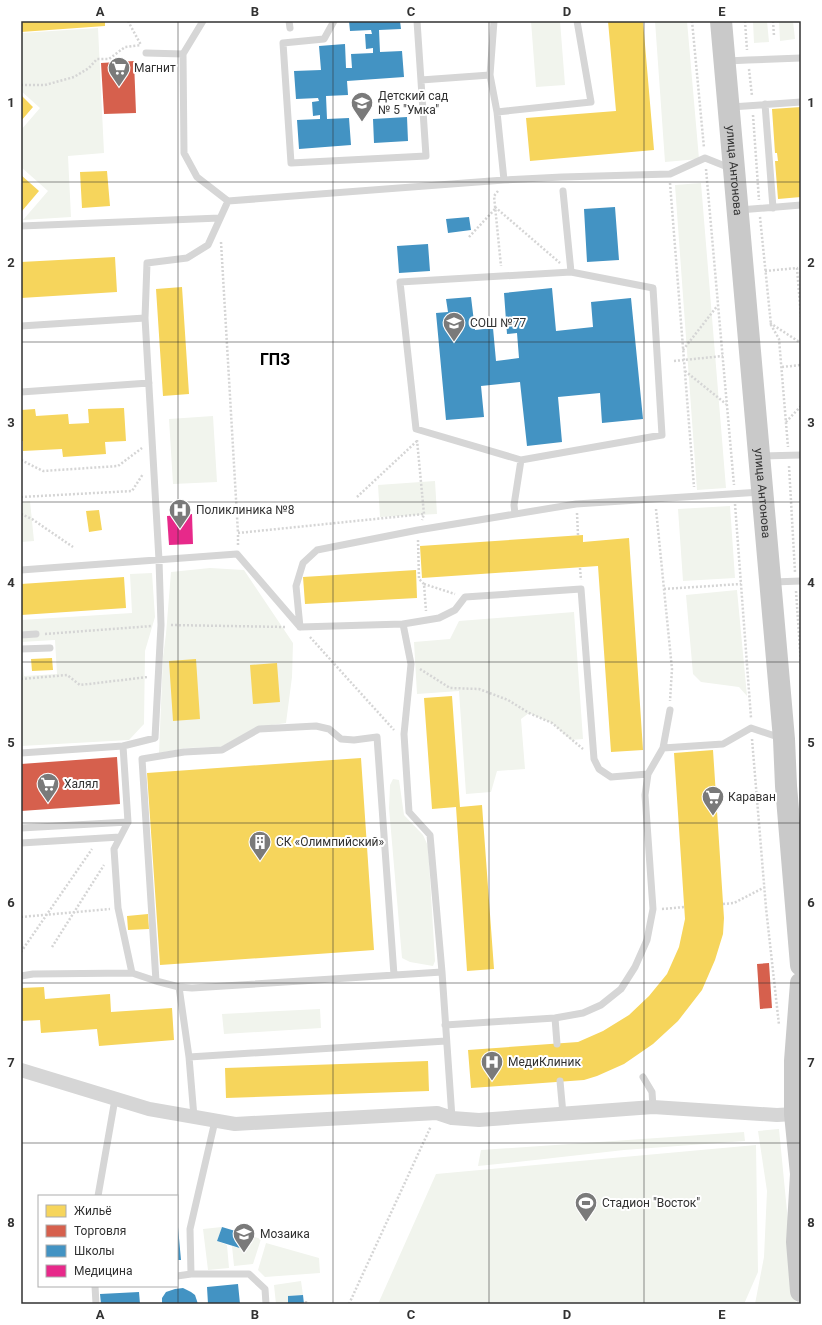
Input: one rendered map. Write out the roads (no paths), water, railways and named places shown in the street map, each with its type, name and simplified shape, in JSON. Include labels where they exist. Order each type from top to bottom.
[{"type":"main road","name":"улица Антонова","points":[[721,21],[734,169],[748,209],[760,456],[784,739],[790,786],[801,965]]},
{"type":"main road","points":[[801,983],[795,1061],[801,1177]]},
{"type":"main road","points":[[801,1174],[797,1242],[801,1291]]},
{"type":"street","points":[[21,1070],[149,1109],[235,1124],[437,1113],[452,1118],[479,1120],[653,1107],[777,1115],[798,1113]]},
{"type":"lane","points":[[203,21],[183,54],[184,153],[197,177],[228,201],[562,176],[670,174],[705,158],[734,169]]},
{"type":"lane","points":[[334,21],[324,39],[283,43],[291,163],[426,156],[417,21]]},
{"type":"lane","points":[[494,21],[490,75],[504,180]]},
{"type":"lane","points":[[496,112],[591,102],[577,21]]},
{"type":"lane","points":[[146,53],[183,54]]},
{"type":"lane","points":[[725,62],[801,58]]},
{"type":"lane","points":[[421,80],[490,75]]},
{"type":"lane","points":[[729,108],[801,102]]},
{"type":"lane","points":[[765,104],[773,208]]},
{"type":"lane","points":[[563,191],[571,272]]},
{"type":"lane","points":[[21,753],[123,746],[155,738],[161,625],[159,560],[145,318],[147,263],[187,258],[208,245],[228,201]]},
{"type":"lane","points":[[748,209],[801,205]]},
{"type":"lane","points":[[21,226],[220,218]]},
{"type":"lane","points":[[571,272],[653,288],[662,435],[521,460],[416,429],[400,282],[571,272]]},
{"type":"lane","points":[[21,326],[145,318]]},
{"type":"lane","points":[[21,392],[149,383]]},
{"type":"lane","points":[[760,456],[801,455]]},
{"type":"lane","points":[[515,514],[514,505],[521,460]]},
{"type":"lane","points":[[300,627],[296,586],[303,563],[317,550],[418,530],[576,504],[763,492]]},
{"type":"lane","points":[[21,570],[238,554],[300,627]]},
{"type":"lane","points":[[771,582],[798,581]]},
{"type":"lane","points":[[300,627],[403,624],[439,618],[455,610],[465,598],[581,589],[594,759],[599,769],[611,777],[648,774]]},
{"type":"lane","points":[[403,624],[411,664],[404,734],[409,812],[430,835],[442,972],[452,1118]]},
{"type":"lane","points":[[21,635],[36,634]]},
{"type":"lane","points":[[21,649],[50,648]]},
{"type":"lane","points":[[445,1025],[555,1018],[583,1013],[601,1005],[621,989],[636,967],[647,940],[653,909],[645,794],[648,774],[664,748],[670,710]]},
{"type":"lane","points":[[156,981],[142,758],[184,752],[222,750],[259,729],[316,726],[329,730],[341,739],[354,740],[377,737],[394,975]]},
{"type":"lane","points":[[664,748],[723,744],[752,728],[784,739]]},
{"type":"lane","points":[[123,746],[128,822],[114,849],[118,908],[132,973]]},
{"type":"lane","points":[[21,828],[128,822]]},
{"type":"lane","points":[[21,843],[120,837]]},
{"type":"lane","points":[[21,976],[33,974],[132,973],[179,987],[192,988],[442,972]]},
{"type":"lane","points":[[179,987],[189,1057],[194,1118]]},
{"type":"lane","points":[[555,1018],[557,1044]]},
{"type":"lane","points":[[189,1057],[446,1041]]},
{"type":"lane","points":[[643,1076],[652,1092],[653,1107]]},
{"type":"lane","points":[[560,1081],[563,1114]]},
{"type":"lane","points":[[98,1195],[116,1099]]},
{"type":"lane","points":[[191,1274],[190,1229],[215,1121]]},
{"type":"lane","points":[[178,1276],[191,1274],[249,1274],[264,1289],[266,1304]]},
{"type":"lane","points":[[95,1287],[96,1304]]},
{"type":"place","name":"Магнит","points":[[119,88]]},
{"type":"place","name":"Детский сад № 5 \"Умка\"","points":[[362,122]]},
{"type":"place","name":"СОШ №77","points":[[454,342]]},
{"type":"place","name":"Поликлиника №8","points":[[180,530]]},
{"type":"place","name":"Халял","points":[[48,804]]},
{"type":"place","name":"Караван","points":[[713,816]]},
{"type":"place","name":"СК «Олимпийский»","points":[[260,862]]},
{"type":"place","name":"МедиКлиник","points":[[492,1082]]},
{"type":"place","name":"Стадион \"Восток\"","points":[[586,1222]]},
{"type":"place","name":"Мозаика","points":[[244,1254]]},
{"type":"district","name":"ГПЗ","points":[[275,359]]}]
